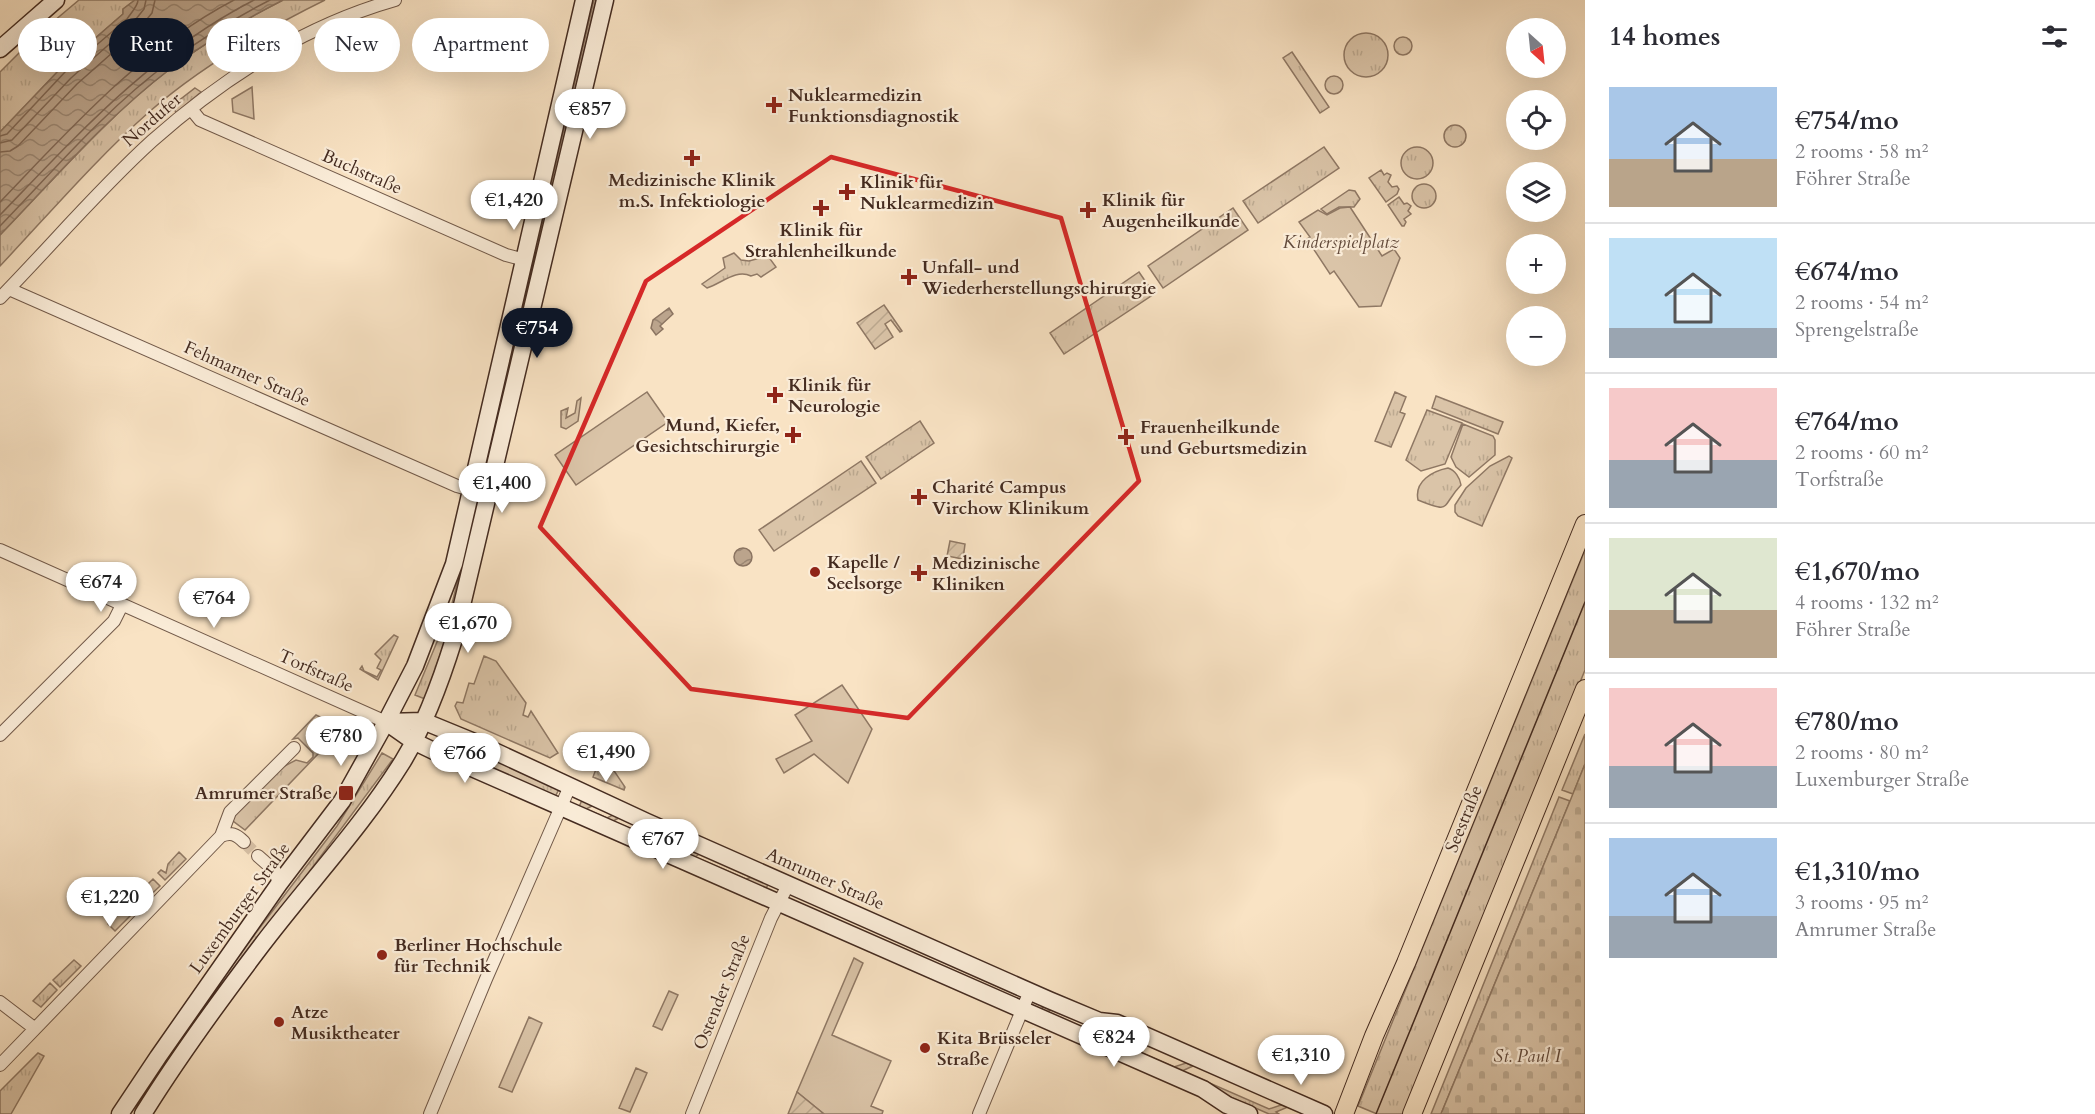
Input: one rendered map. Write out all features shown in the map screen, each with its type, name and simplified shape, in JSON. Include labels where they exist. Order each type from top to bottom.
[{"type":"main road","points":[[0,48],[56,0]]},
{"type":"main road","name":"Luxemburger Straße","points":[[120,1114],[279,884],[342,801],[415,666],[454,564],[584,0]]},
{"type":"main road","points":[[143,1114],[261,945],[378,798],[413,741],[443,675],[457,630],[605,0]]},
{"type":"main road","name":"Seestraße","points":[[1344,1114],[1585,524]]},
{"type":"main road","points":[[1412,1114],[1585,689]]},
{"type":"main road","points":[[386,722],[413,741],[1203,1089],[1227,1105],[1249,1114]]},
{"type":"main road","name":"Amrumer Straße","points":[[386,722],[423,722],[488,748],[788,885],[1030,991],[1099,1021],[1117,1023],[1324,1114]]},
{"type":"main road","points":[[142,1080],[158,1091]]},
{"type":"street","name":"Nordufer","points":[[4,294],[151,142],[225,82],[274,51],[344,18],[395,0]]},
{"type":"street","name":"Buchstraße","points":[[191,109],[200,120],[506,255],[525,260]]},
{"type":"street","name":"Fehmarner Straße","points":[[4,294],[471,490]]},
{"type":"street","name":"Torfstraße","points":[[0,550],[386,722]]},
{"type":"street","points":[[0,735],[114,621],[122,605]]},
{"type":"street","points":[[0,1065],[220,836],[230,812],[294,748]]},
{"type":"street","points":[[430,1114],[570,786]]},
{"type":"street","points":[[220,836],[230,833],[244,842]]},
{"type":"street","points":[[258,856],[275,871],[279,884]]},
{"type":"street","name":"Ostender Straße","points":[[692,1114],[771,918],[788,885]]},
{"type":"street","points":[[979,1114],[1030,991]]},
{"type":"street","points":[[0,1002],[34,1028]]},
{"type":"highlighted area","points":[[831,157],[1061,218],[1139,481],[908,718],[691,689],[540,527],[646,281]]},
{"type":"green space","points":[[79,0],[135,0],[123,9],[123,14],[118,18],[109,18],[109,26],[97,37],[97,18],[58,18]]},
{"type":"green space","points":[[283,0],[325,0],[290,18],[250,18]]},
{"type":"green space","points":[[594,0],[596,0],[540,242],[538,241]]},
{"type":"green space","points":[[1366,33],[1375,34],[1382,39],[1387,46],[1387,64],[1382,71],[1375,76],[1366,77],[1357,76],[1350,71],[1345,64],[1344,55],[1345,46],[1350,39],[1357,34]]},
{"type":"green space","points":[[1403,37],[1409,40],[1412,46],[1409,52],[1403,55],[1397,52],[1394,46],[1397,40]]},
{"type":"green space","points":[[206,44],[206,68],[169,95],[110,149],[0,266],[0,235],[82,149],[147,88],[166,72],[194,72],[194,52]]},
{"type":"green space","points":[[1292,52],[1329,107],[1320,113],[1283,58]]},
{"type":"green space","points":[[18,54],[18,72],[57,72],[0,132],[0,72]]},
{"type":"green space","points":[[1334,76],[1340,79],[1343,85],[1340,91],[1334,94],[1328,91],[1325,85],[1328,79]]},
{"type":"green space","points":[[252,87],[254,119],[233,112],[232,99]]},
{"type":"green space","points":[[195,88],[201,92],[176,113],[173,105]]},
{"type":"green space","points":[[1455,125],[1463,128],[1466,136],[1463,144],[1455,147],[1447,144],[1444,136],[1447,128]]},
{"type":"green space","points":[[1324,147],[1339,168],[1258,223],[1243,201]]},
{"type":"green space","points":[[1417,147],[1429,151],[1433,163],[1429,175],[1417,179],[1405,175],[1401,163],[1405,151]]},
{"type":"green space","points":[[1381,170],[1384,175],[1387,173],[1391,175],[1388,182],[1392,187],[1397,186],[1399,189],[1397,194],[1386,202],[1369,178]]},
{"type":"green space","points":[[1424,184],[1433,187],[1436,196],[1433,205],[1424,208],[1415,205],[1412,196],[1415,187]]},
{"type":"green space","points":[[1349,190],[1355,191],[1360,199],[1354,207],[1339,207],[1327,214],[1321,209]]},
{"type":"green space","points":[[1399,197],[1404,204],[1411,206],[1408,211],[1411,214],[1404,219],[1406,222],[1404,226],[1388,205]]},
{"type":"green space","name":"Kinderspielplatz","points":[[1350,207],[1382,256],[1394,249],[1400,258],[1381,306],[1359,307],[1334,271],[1330,274],[1307,239],[1310,237],[1299,222],[1318,210],[1327,215],[1340,208]]},
{"type":"green space","points":[[1233,208],[1248,230],[1163,288],[1148,266]]},
{"type":"green space","points":[[734,253],[741,260],[749,261],[768,256],[776,267],[761,277],[757,274],[751,276],[740,274],[707,288],[702,284],[725,268],[723,258]]},
{"type":"green space","points":[[1139,272],[1154,294],[1064,354],[1050,333]]},
{"type":"green space","points":[[884,305],[902,331],[900,332],[891,320],[885,324],[893,337],[875,349],[857,323]]},
{"type":"green space","points":[[647,392],[668,422],[576,485],[555,455]]},
{"type":"green space","points":[[1395,392],[1406,397],[1400,412],[1405,414],[1391,447],[1375,441]]},
{"type":"green space","points":[[1436,396],[1503,422],[1498,434],[1432,408]]},
{"type":"green space","points":[[581,398],[578,421],[566,429],[561,427],[561,411],[568,408],[566,418],[575,413],[577,401]]},
{"type":"green space","points":[[1427,410],[1462,423],[1445,464],[1421,471],[1406,460]]},
{"type":"green space","points":[[920,421],[934,443],[881,479],[866,457]]},
{"type":"green space","points":[[1463,424],[1493,436],[1495,440],[1495,455],[1469,477],[1456,467],[1451,457]]},
{"type":"green space","points":[[1509,456],[1512,458],[1482,526],[1458,516],[1455,512],[1455,505],[1466,488],[1490,466]]},
{"type":"green space","points":[[861,461],[876,483],[774,551],[759,530]]},
{"type":"green space","points":[[1448,468],[1457,475],[1461,485],[1445,506],[1437,507],[1418,500],[1419,487],[1422,482],[1431,474]]},
{"type":"green space","points":[[482,480],[484,480],[448,632],[425,699],[415,695],[451,608]]},
{"type":"green space","points":[[950,541],[965,544],[963,559],[947,556]]},
{"type":"green space","points":[[1585,550],[1585,670],[1404,1114],[1377,1114],[1358,1106]]},
{"type":"green space","points":[[394,635],[398,637],[378,680],[360,669],[362,666],[364,671],[377,677],[381,670],[377,668],[381,660],[375,654]]},
{"type":"green space","points":[[484,656],[496,661],[526,703],[523,715],[528,717],[531,711],[558,753],[550,758],[461,719],[455,706],[457,702],[463,703],[469,683],[474,684]]},
{"type":"green space","points":[[842,685],[872,729],[848,783],[814,754],[784,773],[776,759],[812,741],[795,715]]},
{"type":"green space","points":[[316,715],[343,728],[245,830],[233,821],[233,817],[277,770],[296,760],[307,763],[313,757],[313,753],[298,738],[293,739]]},
{"type":"green space","points":[[1585,734],[1585,764],[1573,794],[1562,790]]},
{"type":"green space","points":[[444,739],[472,749],[559,789],[554,799],[440,749]]},
{"type":"green space","points":[[382,753],[393,759],[170,1059],[166,1056],[337,826]]},
{"type":"green space","points":[[601,756],[604,756],[625,787],[624,790],[593,777]]},
{"type":"green space","name":"St. Paul I","points":[[1585,764],[1585,1114],[1441,1114],[1570,801]]},
{"type":"green space","points":[[1559,797],[1570,801],[1441,1114],[1431,1114]]},
{"type":"green space","points":[[583,798],[596,804],[586,809],[607,818],[617,813],[623,816],[613,821],[636,831],[646,826],[652,829],[642,834],[656,840],[667,835],[672,838],[663,843],[674,848],[685,843],[690,845],[680,850],[689,854],[699,849],[704,851],[695,857],[746,879],[758,875],[770,880],[764,893],[577,811]]},
{"type":"green space","points":[[179,852],[186,859],[165,880],[158,873],[161,870],[166,873],[168,864]]},
{"type":"green space","points":[[153,879],[160,886],[140,905],[134,898]]},
{"type":"green space","points":[[129,902],[137,909],[115,931],[108,924]]},
{"type":"green space","points":[[854,958],[863,963],[832,1035],[891,1061],[871,1106],[883,1111],[882,1114],[824,1114],[797,1092]]},
{"type":"green space","points":[[74,960],[81,966],[60,987],[53,980]]},
{"type":"green space","points":[[50,983],[57,990],[41,1007],[33,1001]]},
{"type":"green space","points":[[669,991],[678,995],[662,1030],[653,1026]]},
{"type":"green space","points":[[1045,1001],[1058,1006],[1047,1012],[1101,1035],[1113,1030],[1120,1034],[1109,1039],[1174,1067],[1186,1063],[1193,1066],[1182,1071],[1269,1109],[1281,1105],[1288,1107],[1276,1112],[1279,1114],[1269,1114],[1040,1013]]},
{"type":"green space","points":[[529,1017],[542,1023],[512,1092],[499,1087]]},
{"type":"green space","points":[[38,1053],[44,1056],[11,1114],[0,1114],[0,1091]]},
{"type":"green space","points":[[636,1068],[647,1073],[630,1112],[619,1108]]},
{"type":"green space","points":[[797,1092],[824,1114],[788,1114]]},
{"type":"water","points":[[135,0],[283,0],[250,18],[206,18],[206,44],[194,52],[194,18],[118,18],[123,14],[123,9]]},
{"type":"water","points":[[109,26],[109,72],[167,72],[125,107],[82,149],[0,235],[0,132],[57,72],[97,72],[97,37]]},
{"type":"water","points":[[669,308],[673,314],[660,326],[663,329],[656,335],[651,328],[653,320]]},
{"type":"water","points":[[743,548],[749,551],[752,557],[749,563],[743,566],[737,563],[734,557],[737,551]]},
{"type":"tunnel","points":[[244,842],[258,856]]},
{"type":"tram line","points":[[1376,1114],[1585,602]]},
{"type":"place","name":"Nuklearmedizin Funktionsdiagnostik","points":[[774,105]]},
{"type":"place","name":"Medizinische Klinik m.S. Infektiologie","points":[[692,158]]},
{"type":"place","name":"Klinik für Nuklearmedizin","points":[[847,192]]},
{"type":"place","name":"Klinik für Strahlenheilkunde","points":[[821,208]]},
{"type":"place","name":"Klinik für Augenheilkunde","points":[[1088,210]]},
{"type":"place","name":"Unfall- und Wiederherstellungschirurgie","points":[[909,277]]},
{"type":"place","name":"Klinik für Neurologie","points":[[775,395]]},
{"type":"place","name":"Mund, Kiefer, Gesichtschirurgie","points":[[793,435]]},
{"type":"place","name":"Frauenheilkunde und Geburtsmedizin","points":[[1126,437]]},
{"type":"place","name":"Charité Campus Virchow Klinikum","points":[[919,497]]},
{"type":"place","name":"Kapelle / Seelsorge","points":[[815,572]]},
{"type":"place","name":"Medizinische Kliniken","points":[[919,573]]},
{"type":"place","name":"Amrumer Straße","points":[[346,793]]},
{"type":"place","name":"Berliner Hochschule für Technik","points":[[382,955]]},
{"type":"place","name":"Atze Musiktheater","points":[[279,1022]]},
{"type":"place","name":"Kita Brüsseler Straße","points":[[925,1048]]}]
